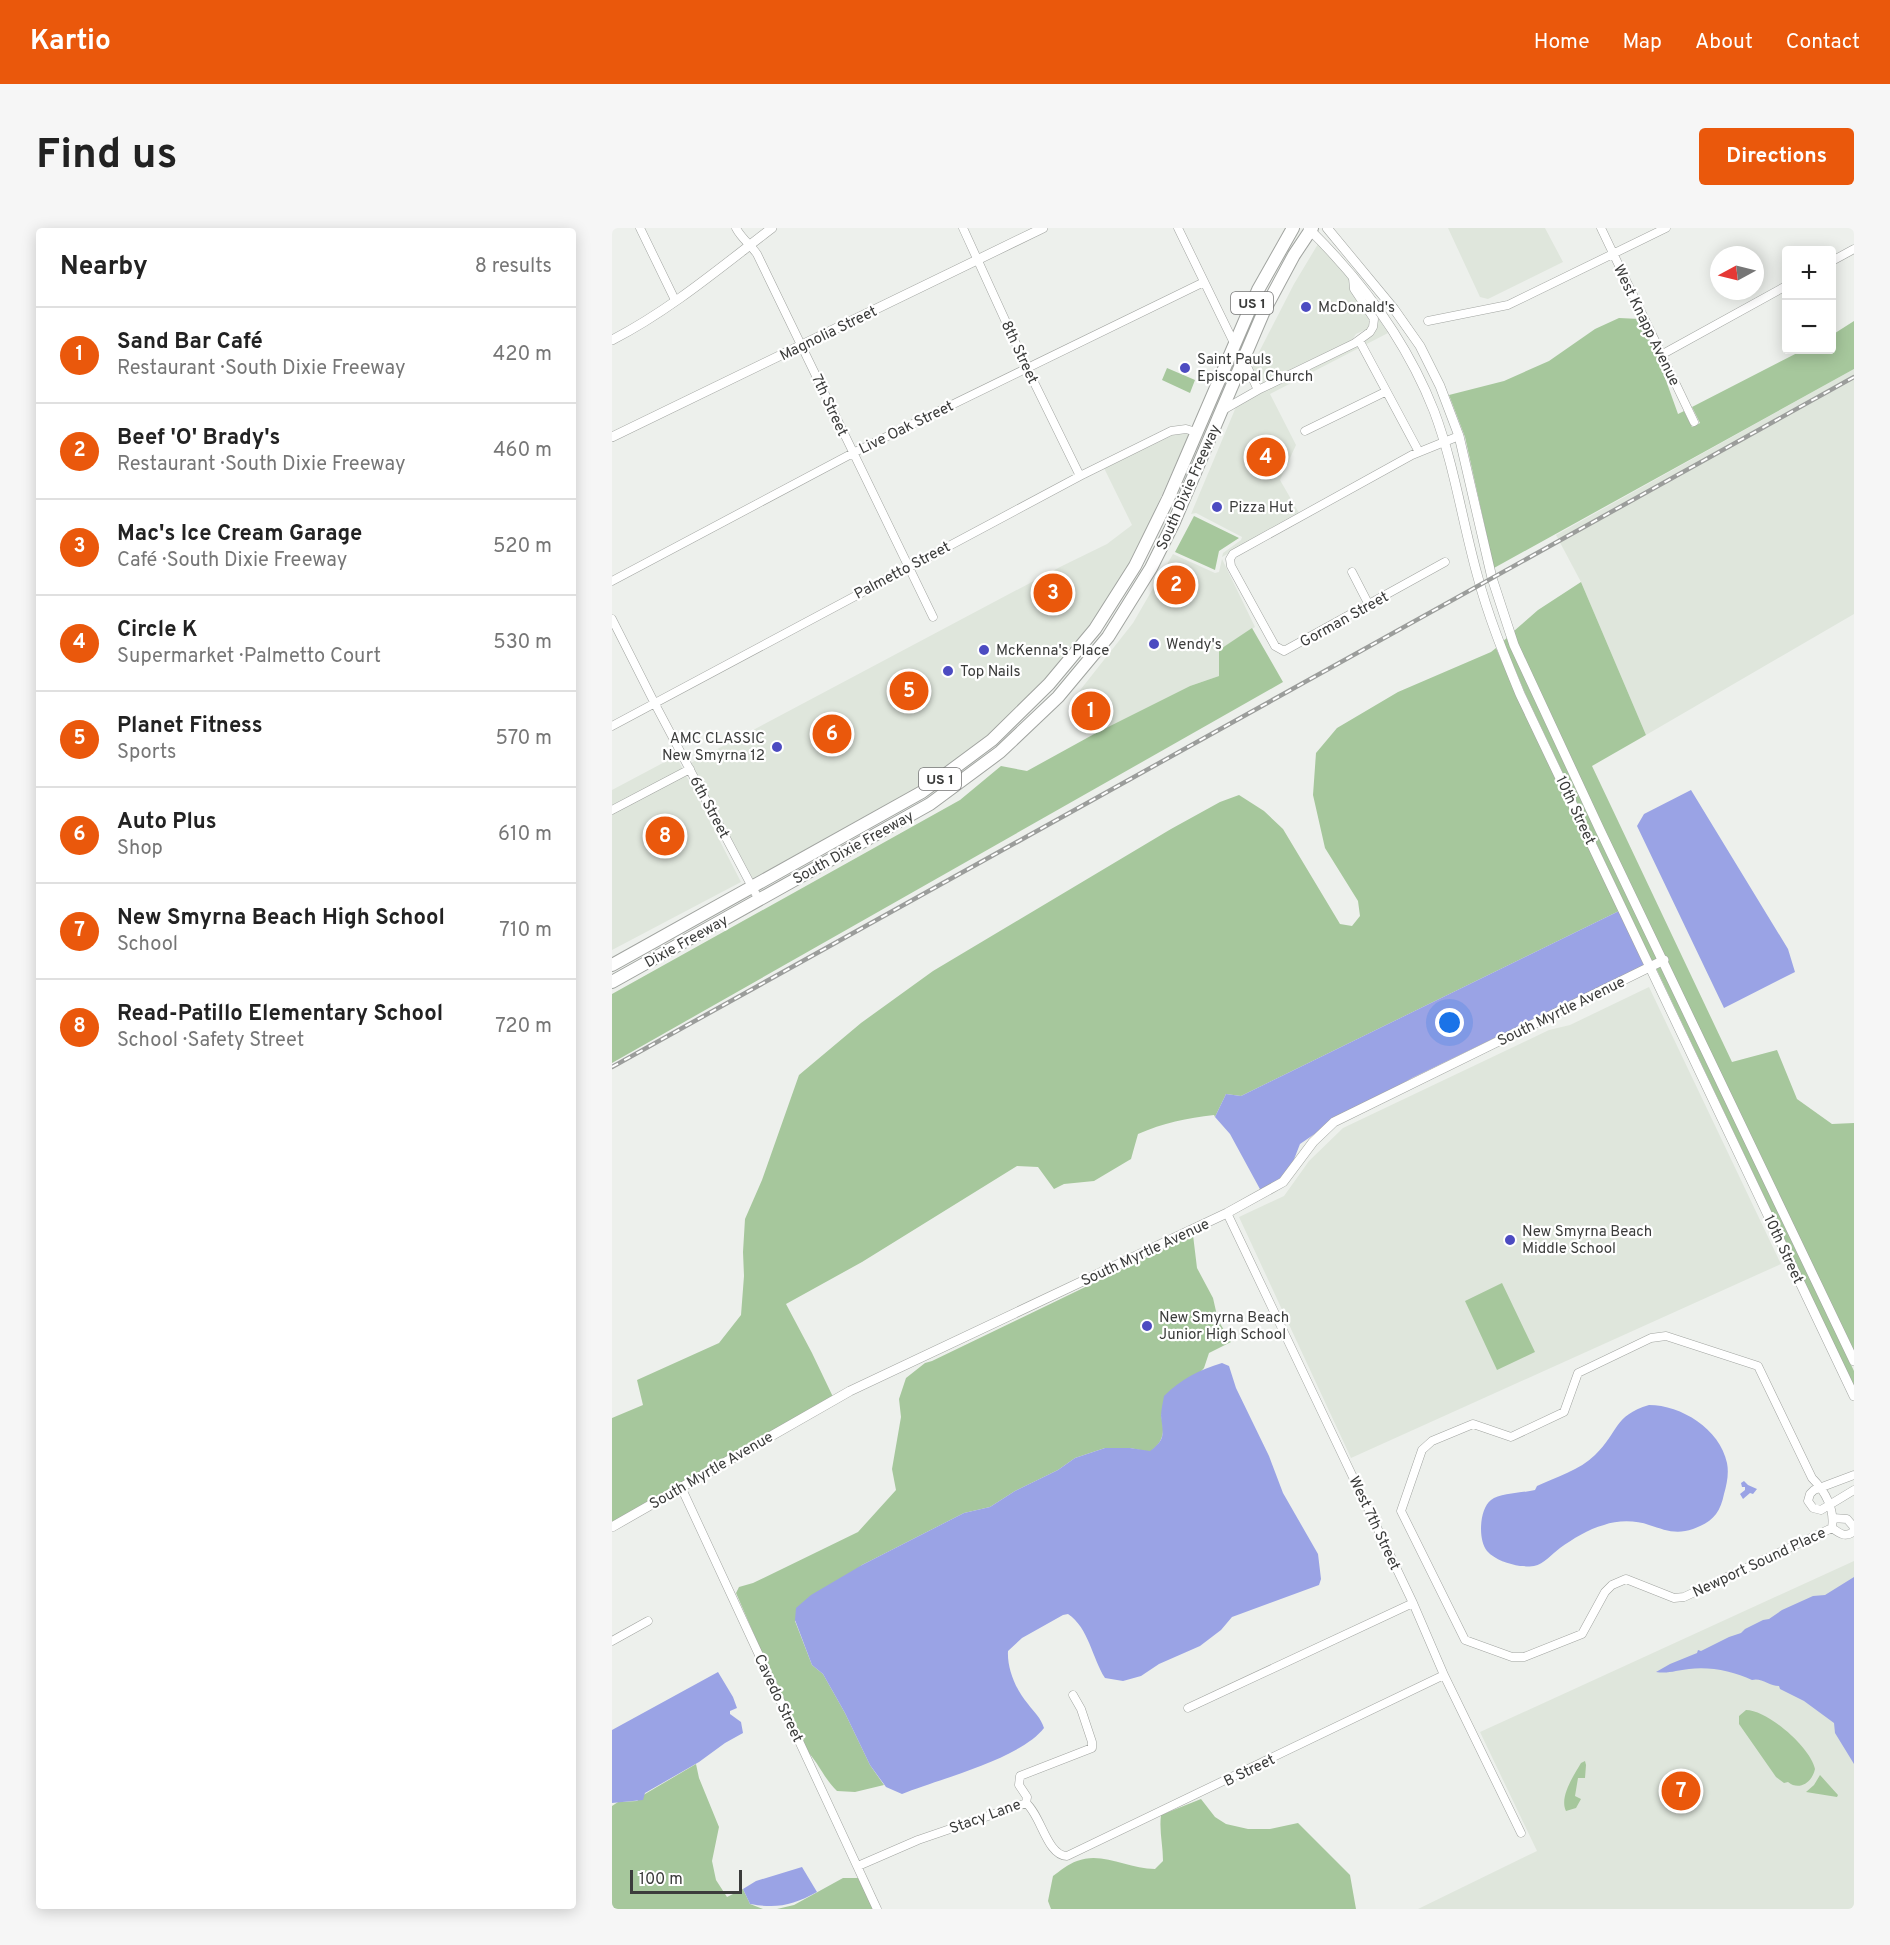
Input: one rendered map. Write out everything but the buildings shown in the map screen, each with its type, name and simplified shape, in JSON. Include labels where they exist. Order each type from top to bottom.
[{"type":"main road","name":"South Dixie Freeway","points":[[752,887],[922,792],[992,740],[1049,684],[1095,629],[1124,585],[1158,521],[1268,269],[1293,228]]},
{"type":"main road","name":"South Dixie Freeway","points":[[759,900],[883,832],[951,790],[1000,752],[1058,697],[1108,637],[1137,593],[1164,545],[1264,312],[1284,272],[1310,229]]},
{"type":"main road","points":[[1207,408],[1211,437]]},
{"type":"main road","points":[[1196,432],[1200,447],[1199,466]]},
{"type":"main road","name":"Dixie Freeway","points":[[612,965],[752,887]]},
{"type":"main road","name":"Dixie Freeway","points":[[612,982],[759,900]]},
{"type":"street","points":[[640,228],[675,300]]},
{"type":"street","name":"7th Street","points":[[736,228],[742,240],[750,245],[757,254],[933,617]]},
{"type":"street","points":[[612,340],[675,300],[772,228]]},
{"type":"street","name":"8th Street","points":[[963,228],[1027,368],[1080,476]]},
{"type":"street","name":"Magnolia Street","points":[[612,437],[1043,228]]},
{"type":"street","points":[[1178,228],[1234,343]]},
{"type":"street","name":"10th Street","points":[[1327,228],[1392,305],[1420,346],[1440,386],[1459,436],[1485,547],[1502,611],[1514,645],[1854,1361]]},
{"type":"street","name":"West Knapp Avenue","points":[[1601,228],[1694,422]]},
{"type":"street","points":[[1428,321],[1508,305],[1666,228]]},
{"type":"street","name":"10th Street","points":[[1310,229],[1353,278],[1392,330],[1433,410],[1453,472],[1490,618],[1520,694],[1854,1396]]},
{"type":"street","points":[[1836,259],[1854,249]]},
{"type":"street","points":[[1223,410],[1359,340],[1370,332],[1374,322],[1373,316],[1354,289],[1353,278]]},
{"type":"street","name":"Live Oak Street","points":[[612,581],[853,453],[1204,282]]},
{"type":"street","points":[[1661,355],[1782,288]]},
{"type":"street","points":[[1359,340],[1419,452]]},
{"type":"street","points":[[1244,360],[1258,390]]},
{"type":"street","points":[[1305,431],[1385,392]]},
{"type":"street","name":"Palmetto Street","points":[[612,726],[1080,476],[1171,431],[1186,429],[1196,432]]},
{"type":"street","name":"Gorman Street","points":[[1445,562],[1284,651],[1275,646],[1231,566],[1230,559],[1233,554],[1419,452],[1459,436]]},
{"type":"street","points":[[1472,550],[1485,547]]},
{"type":"street","points":[[1352,572],[1369,605]]},
{"type":"street","points":[[1124,585],[1137,593]]},
{"type":"street","points":[[1490,618],[1502,611]]},
{"type":"street","name":"6th Street","points":[[612,619],[759,900]]},
{"type":"street","points":[[1095,629],[1108,637]]},
{"type":"street","points":[[992,740],[1000,752]]},
{"type":"street","points":[[612,810],[690,769]]},
{"type":"street","points":[[875,819],[883,832]]},
{"type":"street","name":"South Myrtle Avenue","points":[[612,1527],[850,1390],[1274,1189],[1283,1182],[1313,1142],[1334,1122],[1664,960]]},
{"type":"street","name":"West 7th Street","points":[[1227,1213],[1413,1604],[1444,1675],[1521,1833]]},
{"type":"street","name":"Newport Sound Place","points":[[1666,1336],[1758,1366],[1812,1478],[1821,1486],[1830,1504],[1833,1518],[1832,1528],[1684,1597],[1674,1598],[1626,1579],[1619,1581],[1605,1592],[1582,1634],[1517,1658],[1463,1638],[1401,1511],[1422,1450],[1432,1441],[1473,1424],[1511,1437],[1564,1412],[1578,1373],[1652,1338],[1666,1336]]},
{"type":"street","name":"Newport Sound Place","points":[[1852,1476],[1854,1488],[1830,1504],[1819,1510],[1809,1504],[1809,1494],[1821,1486],[1852,1476]]},
{"type":"street","name":"Cavedo Street","points":[[681,1487],[877,1909]]},
{"type":"street","points":[[1832,1528],[1842,1535],[1849,1535],[1853,1533],[1854,1527],[1847,1519],[1833,1518]]},
{"type":"street","points":[[1188,1708],[1413,1604]]},
{"type":"street","points":[[612,1641],[648,1621]]},
{"type":"street","name":"B Street","points":[[1026,1803],[1033,1810],[1054,1850],[1061,1856],[1077,1853],[1444,1675]]},
{"type":"street","name":"Stacy Lane","points":[[858,1866],[918,1840],[1026,1803],[1027,1797],[1018,1785],[1020,1776],[1092,1748],[1081,1710],[1073,1695]]},
{"type":"shaded area","points":[[1448,228],[1545,228],[1563,262],[1488,299],[1480,297]]},
{"type":"shaded area","points":[[1318,244],[1349,279],[1350,290],[1369,317],[1369,326],[1356,334],[1352,340],[1260,384],[1252,368],[1294,284]]},
{"type":"shaded area","points":[[1378,318],[1388,333],[1270,394],[1296,445],[1280,480],[1299,513],[1222,557],[1223,553],[1242,537],[1196,513],[1191,514],[1236,407],[1260,393],[1357,347],[1374,334]]},
{"type":"shaded area","points":[[1854,369],[1854,614],[1646,735],[1581,582],[1556,535]]},
{"type":"shaded area","points":[[1189,434],[1132,562],[1078,642],[1036,689],[990,734],[926,782],[879,812],[754,881],[691,763],[1107,544],[1132,525],[1104,468],[1173,435]]},
{"type":"shaded area","points":[[1173,554],[1215,573],[1219,572],[1222,559],[1255,627],[1219,650],[1219,676],[1190,686],[1096,733],[1070,703],[1133,623]]},
{"type":"shaded area","points":[[676,756],[741,882],[612,950],[612,790]]},
{"type":"shaded area","name":"New Smyrna Beach Middle School","points":[[1649,987],[1781,1264],[1351,1458],[1239,1217],[1284,1196],[1309,1161],[1343,1128],[1549,1030],[1570,1025]]},
{"type":"shaded area","points":[[1854,1561],[1854,1909],[1418,1909],[1537,1851],[1480,1732]]},
{"type":"green space","points":[[1619,318],[1640,319],[1659,361],[1678,414],[1684,411],[1692,427],[1700,423],[1692,407],[1795,354],[1836,354],[1836,332],[1854,321],[1854,369],[1494,568],[1465,437],[1449,395],[1504,381],[1549,361],[1595,329]]},
{"type":"green space","points":[[1167,368],[1195,380],[1190,393],[1162,380]]},
{"type":"green space","points":[[1194,516],[1239,538],[1219,551],[1215,570],[1175,552]]},
{"type":"green space","points":[[1581,582],[1646,735],[1592,766],[1732,1062],[1777,1050],[1797,1099],[1832,1124],[1854,1123],[1854,1351],[1518,644],[1514,631],[1538,610]]},
{"type":"green space","points":[[1252,628],[1283,682],[612,1063],[612,994],[960,800],[1001,766],[1027,771],[1190,686],[1219,676],[1219,650]]},
{"type":"green space","points":[[1507,638],[1658,959],[1652,961],[1525,693],[1503,641]]},
{"type":"green space","points":[[1496,648],[1619,911],[1241,1096],[1226,1094],[1215,1117],[1214,1115],[1175,1122],[1138,1134],[1131,1159],[1094,1181],[1064,1184],[1054,1189],[1038,1167],[1017,1166],[862,1262],[786,1304],[834,1399],[612,1527],[612,1418],[643,1405],[637,1380],[719,1343],[741,1315],[745,1219],[762,1180],[799,1075],[861,1023],[933,971],[1171,829],[1220,802],[1239,795],[1264,811],[1283,829],[1340,924],[1352,926],[1360,916],[1358,901],[1325,848],[1313,795],[1316,753],[1337,728],[1398,692]]},
{"type":"green space","points":[[1661,966],[1854,1371],[1854,1386],[1656,968]]},
{"type":"green space","points":[[1193,1235],[1197,1268],[1213,1298],[1218,1320],[1231,1342],[1209,1353],[1204,1368],[1161,1415],[1162,1436],[1155,1448],[1150,1452],[1130,1448],[1105,1448],[1075,1458],[1058,1470],[1015,1491],[990,1507],[964,1513],[862,1565],[795,1621],[812,1665],[823,1674],[870,1765],[884,1785],[855,1792],[837,1791],[803,1747],[736,1593],[739,1587],[753,1583],[858,1532],[896,1490],[892,1469],[901,1417],[899,1399],[906,1378],[925,1363]]},
{"type":"green space","points":[[1502,1283],[1535,1352],[1497,1370],[1465,1301]]},
{"type":"green space","points":[[1746,1710],[1766,1716],[1806,1751],[1815,1769],[1808,1782],[1796,1786],[1788,1782],[1784,1783],[1776,1777],[1739,1724],[1739,1716]]},
{"type":"green space","points":[[1585,1761],[1585,1778],[1578,1778],[1575,1796],[1581,1799],[1576,1808],[1566,1811],[1564,1799],[1568,1786],[1581,1763]]},
{"type":"green space","points":[[696,1764],[699,1778],[719,1827],[712,1861],[716,1880],[727,1897],[743,1889],[750,1904],[763,1909],[612,1909],[612,1806],[618,1802],[637,1801]]},
{"type":"green space","points":[[1820,1775],[1838,1795],[1837,1797],[1806,1792]]},
{"type":"green space","points":[[1201,1799],[1215,1817],[1226,1824],[1248,1829],[1270,1829],[1298,1823],[1350,1875],[1356,1909],[1051,1909],[1048,1901],[1053,1876],[1077,1861],[1086,1858],[1106,1859],[1155,1869],[1163,1861],[1161,1815]]},
{"type":"green space","points":[[843,1878],[859,1878],[875,1895],[880,1909],[777,1909],[794,1905]]},
{"type":"water","points":[[1691,790],[1788,949],[1795,972],[1724,1008],[1637,826],[1644,814]]},
{"type":"water","points":[[1619,911],[1645,965],[1412,1078],[1319,1131],[1300,1144],[1293,1162],[1280,1180],[1261,1191],[1230,1134],[1215,1117],[1226,1094],[1241,1096]]},
{"type":"water","points":[[1222,1363],[1229,1366],[1236,1388],[1269,1456],[1283,1493],[1318,1554],[1321,1579],[1319,1585],[1232,1617],[1221,1630],[1200,1646],[1159,1664],[1141,1676],[1123,1681],[1105,1678],[1081,1627],[1068,1614],[1063,1615],[1022,1638],[1008,1651],[1009,1665],[1016,1686],[1044,1728],[1033,1739],[998,1759],[902,1794],[886,1787],[870,1765],[823,1674],[812,1665],[795,1620],[796,1608],[811,1595],[862,1565],[964,1513],[990,1507],[1015,1491],[1058,1470],[1075,1458],[1105,1448],[1150,1451],[1159,1443],[1162,1436],[1161,1414],[1164,1396],[1191,1376]]},
{"type":"water","points":[[1649,1405],[1674,1409],[1686,1414],[1708,1430],[1723,1451],[1728,1467],[1727,1482],[1720,1507],[1710,1520],[1693,1529],[1681,1532],[1632,1521],[1609,1523],[1581,1535],[1545,1561],[1532,1566],[1507,1563],[1487,1551],[1482,1540],[1481,1525],[1484,1510],[1491,1500],[1535,1490],[1537,1486],[1582,1465],[1603,1447],[1622,1420],[1637,1409]]},
{"type":"water","points":[[1744,1481],[1757,1489],[1743,1499],[1740,1494],[1745,1490],[1741,1483]]},
{"type":"water","points":[[1854,1577],[1854,1764],[1835,1733],[1834,1723],[1804,1701],[1780,1689],[1779,1686],[1713,1669],[1696,1668],[1656,1672],[1697,1653],[1698,1650],[1701,1651],[1741,1633],[1782,1610],[1813,1596],[1825,1595]]},
{"type":"water","points":[[718,1672],[737,1708],[730,1711],[730,1714],[741,1722],[743,1733],[645,1793],[643,1800],[612,1803],[612,1730]]},
{"type":"water","points":[[802,1867],[817,1892],[785,1905],[750,1904],[743,1889],[756,1881]]},
{"type":"railway","points":[[612,1067],[1854,377]]},
{"type":"place","name":"McDonald's","points":[[1306,307]]},
{"type":"place","name":"Saint Pauls Episcopal Church","points":[[1185,368]]},
{"type":"place","name":"Circle K","points":[[1266,457]]},
{"type":"place","name":"Pizza Hut","points":[[1217,507]]},
{"type":"place","name":"Beef 'O' Brady's","points":[[1176,585]]},
{"type":"place","name":"Mac's Ice Cream Garage","points":[[1053,593]]},
{"type":"place","name":"Wendy's","points":[[1154,644]]},
{"type":"place","name":"McKenna's Place","points":[[984,650]]},
{"type":"place","name":"Top Nails","points":[[948,671]]},
{"type":"place","name":"Planet Fitness","points":[[909,691]]},
{"type":"place","name":"Sand Bar Café","points":[[1091,711]]},
{"type":"place","name":"Auto Plus","points":[[832,734]]},
{"type":"place","name":"AMC CLASSIC New Smyrna 12","points":[[777,747]]},
{"type":"place","name":"Read-Patillo Elementary School","points":[[665,836]]},
{"type":"place","name":"New Smyrna Beach Middle School","points":[[1510,1240]]},
{"type":"place","name":"New Smyrna Beach Junior High School","points":[[1147,1326]]},
{"type":"place","name":"New Smyrna Beach High School","points":[[1681,1791]]}]
